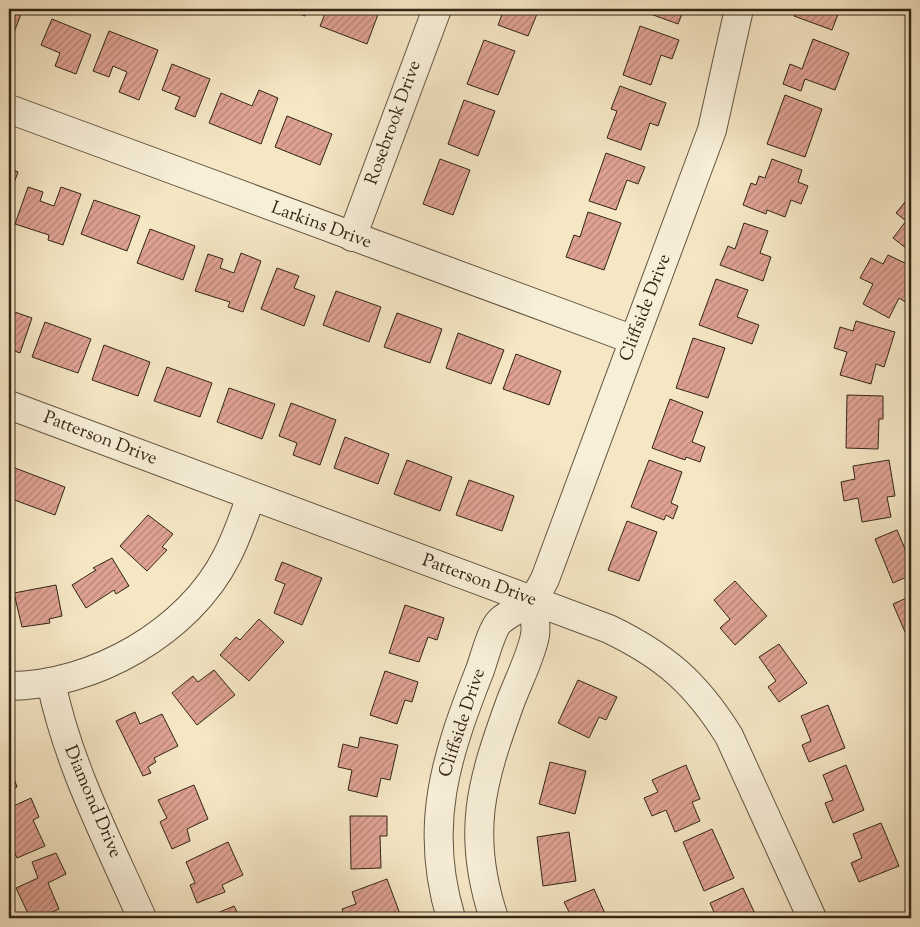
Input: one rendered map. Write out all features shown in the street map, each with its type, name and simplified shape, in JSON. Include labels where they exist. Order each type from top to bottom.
[{"type":"street","name":"Rosebrook Drive","points":[[352,237],[437,9]]},
{"type":"street","name":"Cliffside Drive","points":[[451,918],[440,866],[440,796],[445,769],[465,708],[499,621],[532,601],[546,578],[714,124],[739,9]]},
{"type":"street","name":"Larkins Drive","points":[[9,109],[634,340]]},
{"type":"street","name":"Patterson Drive","points":[[9,405],[532,601],[634,641],[660,657],[690,684],[713,710],[729,736],[812,918]]},
{"type":"street","points":[[9,686],[51,682],[85,674],[110,664],[135,650],[175,619],[194,601],[226,557],[251,496]]},
{"type":"street","name":"Cliffside Drive","points":[[494,918],[486,894],[480,861],[480,800],[492,754],[536,635],[532,601]]},
{"type":"street","name":"Diamond Drive","points":[[51,682],[60,722],[74,764],[142,918]]},
{"type":"street","points":[[440,866],[480,861]]},
{"type":"building","points":[[9,9],[23,9],[9,45]]},
{"type":"building","points":[[287,9],[308,9],[305,16]]},
{"type":"building","points":[[327,9],[380,9],[367,44],[320,26]]},
{"type":"building","points":[[504,9],[539,9],[528,36],[498,25]]},
{"type":"building","points":[[646,9],[684,9],[678,24],[645,12]]},
{"type":"building","points":[[797,9],[840,9],[832,30],[794,16]]},
{"type":"building","points":[[52,19],[91,35],[76,74],[55,66],[60,53],[41,45]]},
{"type":"building","points":[[640,26],[679,40],[672,59],[661,55],[651,85],[623,75]]},
{"type":"building","points":[[109,31],[158,50],[139,100],[119,92],[127,72],[113,66],[109,77],[93,71]]},
{"type":"building","points":[[813,39],[849,53],[835,90],[805,79],[801,91],[783,84],[790,64],[802,69]]},
{"type":"building","points":[[484,40],[515,51],[498,95],[467,84]]},
{"type":"building","points":[[172,64],[210,79],[195,117],[175,109],[180,97],[162,90]]},
{"type":"building","points":[[620,86],[666,103],[658,126],[650,123],[641,150],[607,138],[617,111],[611,109]]},
{"type":"building","points":[[259,90],[278,98],[261,144],[209,123],[221,93],[252,106]]},
{"type":"building","points":[[785,95],[822,109],[805,157],[767,144]]},
{"type":"building","points":[[464,100],[495,111],[478,156],[448,144]]},
{"type":"building","points":[[287,116],[332,134],[320,165],[275,147]]},
{"type":"building","points":[[606,153],[645,167],[638,184],[627,180],[616,210],[589,201]]},
{"type":"building","points":[[440,159],[470,170],[453,215],[423,204]]},
{"type":"building","points":[[772,159],[802,170],[798,182],[808,186],[801,204],[791,200],[785,217],[767,210],[766,214],[743,205],[751,183],[756,185],[759,176],[765,178]]},
{"type":"building","points":[[9,168],[18,172],[9,197]]},
{"type":"building","points":[[28,187],[43,192],[40,201],[54,206],[61,187],[81,194],[63,245],[48,240],[49,235],[15,224]]},
{"type":"building","points":[[910,196],[911,252],[893,238],[906,221],[896,213]]},
{"type":"building","points":[[94,200],[140,216],[127,251],[81,234]]},
{"type":"building","points":[[588,212],[621,223],[604,270],[566,257],[574,235],[580,237]]},
{"type":"building","points":[[744,223],[768,231],[760,253],[771,257],[763,281],[720,265],[728,246],[735,249]]},
{"type":"building","points":[[150,229],[195,246],[183,280],[137,263]]},
{"type":"building","points":[[241,253],[261,261],[243,312],[228,307],[230,302],[195,291],[208,254],[223,259],[220,268],[234,273]]},
{"type":"building","points":[[888,255],[911,266],[911,294],[907,303],[899,298],[889,318],[863,304],[873,284],[860,278],[871,258],[883,264]]},
{"type":"building","points":[[277,268],[299,276],[294,288],[315,296],[304,326],[261,309]]},
{"type":"building","points":[[716,279],[748,290],[737,317],[759,325],[752,344],[699,325]]},
{"type":"building","points":[[336,291],[381,307],[369,342],[323,325]]},
{"type":"building","points":[[9,310],[32,318],[20,353],[9,349]]},
{"type":"building","points":[[397,313],[442,329],[430,363],[384,347]]},
{"type":"building","points":[[856,321],[895,332],[884,367],[876,364],[871,384],[840,375],[847,352],[834,348],[840,327],[853,331]]},
{"type":"building","points":[[45,322],[91,339],[78,373],[32,357]]},
{"type":"building","points":[[458,333],[504,350],[491,384],[446,368]]},
{"type":"building","points":[[693,338],[725,348],[708,398],[676,388]]},
{"type":"building","points":[[104,345],[150,362],[138,396],[92,380]]},
{"type":"building","points":[[516,354],[561,371],[549,405],[503,389]]},
{"type":"building","points":[[167,367],[212,383],[200,417],[154,401]]},
{"type":"building","points":[[229,388],[275,404],[262,439],[217,422]]},
{"type":"building","points":[[847,395],[883,396],[883,419],[879,419],[878,449],[846,448]]},
{"type":"building","points":[[670,399],[703,412],[692,442],[705,447],[700,462],[686,457],[685,460],[652,448]]},
{"type":"building","points":[[291,403],[336,420],[320,465],[293,455],[297,443],[279,436]]},
{"type":"building","points":[[345,437],[389,454],[378,484],[334,468]]},
{"type":"building","points":[[407,460],[452,477],[440,511],[394,494]]},
{"type":"building","points":[[649,460],[682,472],[671,503],[678,506],[673,519],[666,515],[664,520],[631,507]]},
{"type":"building","points":[[889,460],[895,496],[887,497],[891,517],[862,522],[858,498],[844,501],[841,482],[855,479],[853,466]]},
{"type":"building","points":[[15,468],[65,487],[55,515],[9,498],[9,485]]},
{"type":"building","points":[[469,480],[514,496],[502,531],[456,515]]},
{"type":"building","points":[[148,515],[173,534],[162,547],[167,550],[147,571],[120,546]]},
{"type":"building","points":[[627,521],[657,532],[639,581],[608,570]]},
{"type":"building","points":[[897,530],[908,556],[911,554],[911,575],[893,583],[875,539]]},
{"type":"building","points":[[112,558],[129,586],[116,594],[114,590],[86,608],[72,585],[96,570],[93,568]]},
{"type":"building","points":[[282,562],[322,578],[302,625],[274,613],[285,584],[275,580]]},
{"type":"building","points":[[735,581],[767,616],[735,645],[720,628],[730,619],[714,600]]},
{"type":"building","points":[[56,585],[62,616],[49,619],[50,623],[22,627],[14,593]]},
{"type":"building","points":[[911,596],[911,646],[893,604]]},
{"type":"building","points":[[405,605],[444,618],[437,640],[428,637],[419,662],[389,653]]},
{"type":"building","points":[[259,619],[284,642],[249,681],[220,655],[236,637],[240,640]]},
{"type":"building","points":[[779,644],[807,683],[779,702],[768,687],[776,681],[759,657]]},
{"type":"building","points":[[214,670],[235,695],[197,725],[172,693],[193,676],[198,682]]},
{"type":"building","points":[[385,671],[418,682],[412,702],[405,700],[397,724],[370,715]]},
{"type":"building","points":[[578,680],[617,697],[606,720],[599,717],[589,738],[558,723]]},
{"type":"building","points":[[828,705],[845,748],[809,762],[802,745],[811,741],[801,716]]},
{"type":"building","points":[[135,712],[140,724],[162,714],[178,746],[154,758],[156,762],[148,767],[151,773],[143,776],[116,721]]},
{"type":"building","points":[[360,737],[398,745],[390,780],[381,778],[377,797],[348,790],[352,770],[338,767],[343,744],[358,748]]},
{"type":"building","points":[[550,762],[586,771],[575,814],[539,804]]},
{"type":"building","points":[[9,764],[17,787],[9,791]]},
{"type":"building","points":[[686,765],[700,799],[692,802],[700,821],[675,832],[666,810],[652,816],[644,798],[658,792],[652,780]]},
{"type":"building","points":[[846,765],[864,810],[833,823],[825,803],[833,800],[823,775]]},
{"type":"building","points":[[194,785],[208,819],[187,829],[190,841],[172,849],[160,822],[167,818],[158,800]]},
{"type":"building","points":[[31,798],[39,817],[33,820],[45,846],[17,858],[9,840],[9,808]]},
{"type":"building","points":[[350,816],[387,816],[387,836],[380,836],[381,868],[351,869]]},
{"type":"building","points":[[881,823],[899,866],[859,882],[851,863],[862,858],[853,834]]},
{"type":"building","points":[[712,829],[734,878],[704,891],[683,842]]},
{"type":"building","points":[[569,832],[576,881],[543,886],[537,837]]},
{"type":"building","points":[[228,842],[243,875],[222,885],[225,892],[197,903],[190,885],[195,883],[186,862]]},
{"type":"building","points":[[56,853],[66,874],[48,883],[59,909],[39,918],[30,918],[16,888],[38,878],[32,862]]},
{"type":"building","points":[[387,879],[400,914],[392,918],[345,918],[342,909],[356,904],[352,892]]},
{"type":"building","points":[[743,888],[757,918],[699,918],[714,912],[710,903]]},
{"type":"building","points":[[594,889],[607,918],[572,918],[564,902]]},
{"type":"building","points":[[234,906],[240,918],[208,917]]}]
